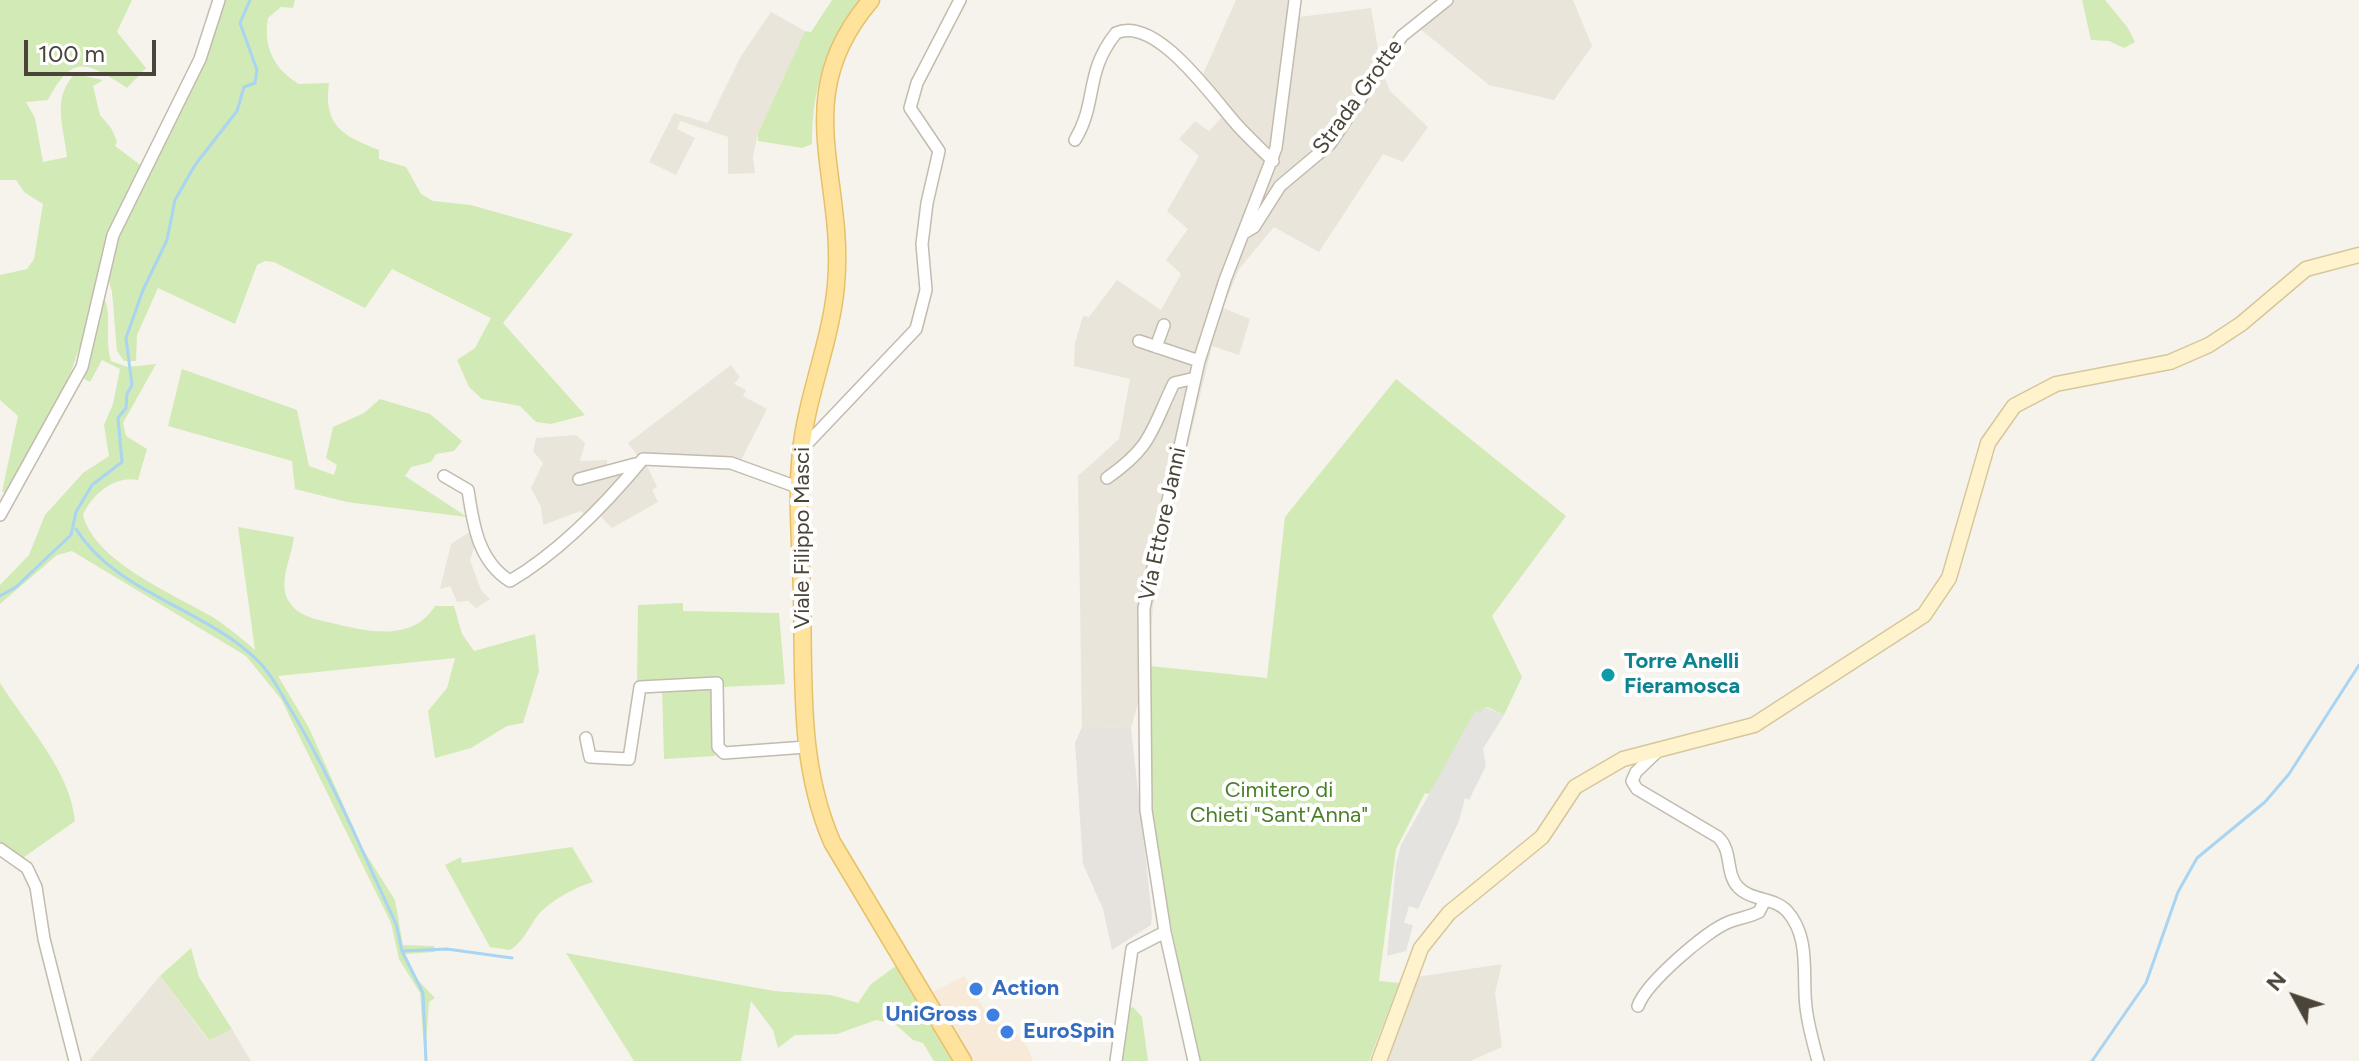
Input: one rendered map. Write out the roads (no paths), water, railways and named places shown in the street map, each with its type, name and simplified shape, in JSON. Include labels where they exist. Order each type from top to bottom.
[{"type":"main road","name":"Viale Filippo Masci","points":[[871,0],[835,54],[826,98],[823,142],[836,239],[837,283],[801,450],[806,747],[816,803],[832,842],[960,1058]]},
{"type":"street","points":[[0,515],[82,367],[113,235],[200,59],[219,0]]},
{"type":"street","points":[[801,450],[916,329],[926,290],[922,244],[927,203],[939,151],[910,108],[917,83],[960,0]]},
{"type":"street","name":"Via Ettore Janni","points":[[1194,1061],[1165,932],[1146,810],[1144,608],[1199,361],[1273,161],[1295,0]]},
{"type":"street","name":"Strada Grotte","points":[[1244,234],[1254,227],[1280,186],[1330,144],[1402,36],[1447,0]]},
{"type":"street","points":[[1075,140],[1086,117],[1096,64],[1116,33],[1130,30],[1154,39],[1178,58],[1273,161]]},
{"type":"street","points":[[1379,1061],[1421,948],[1449,913],[1542,837],[1575,787],[1623,759],[1754,725],[1924,615],[1949,578],[1992,434],[2001,419],[2025,398],[2056,384],[2170,362],[2209,345],[2241,324],[2306,269],[2359,255]]},
{"type":"street","points":[[1156,347],[1164,325]]},
{"type":"street","points":[[1139,341],[1199,361]]},
{"type":"street","points":[[1107,478],[1135,458],[1174,383],[1195,378]]},
{"type":"street","points":[[579,479],[628,468],[643,459],[731,463],[800,488]]},
{"type":"street","points":[[444,476],[468,490],[470,516],[485,556],[498,574],[510,581],[528,571],[601,508],[643,459]]},
{"type":"street","points":[[586,738],[590,757],[629,759],[640,687],[717,683],[718,747],[724,753],[806,747]]},
{"type":"street","points":[[1660,749],[1636,772],[1632,781],[1637,789],[1718,837],[1728,846],[1734,884],[1746,894],[1787,911],[1798,929],[1807,972],[1809,1030],[1818,1061]]},
{"type":"street","points":[[0,849],[27,868],[36,887],[44,939],[75,1061]]},
{"type":"street","points":[[1638,1006],[1645,992],[1704,938],[1729,922],[1759,912],[1765,900]]},
{"type":"street","points":[[1116,1061],[1132,949],[1165,932]]},
{"type":"waterway","points":[[0,596],[16,587],[71,535],[76,512],[92,485],[122,462],[118,418],[126,408],[127,394],[132,385],[126,338],[143,290],[167,240],[175,200],[195,165],[237,111],[244,87],[255,83],[257,70],[240,23],[250,0]]},
{"type":"waterway","points":[[76,529],[93,551],[114,569],[236,642],[262,665],[274,681],[332,785],[396,924],[402,951],[423,993],[426,1061]]},
{"type":"waterway","points":[[2092,1061],[2146,983],[2178,892],[2197,858],[2265,802],[2289,774],[2359,665]]},
{"type":"waterway","points":[[402,951],[447,949],[512,958]]},
{"type":"place","name":"Torre Anelli Fieramosca","points":[[1608,675]]},
{"type":"place","name":"Action","points":[[976,989]]},
{"type":"place","name":"UniGross","points":[[993,1015]]},
{"type":"place","name":"EuroSpin","points":[[1007,1032]]},
{"type":"park label","name":"Cimitero di Chieti \"Sant'Anna\"","points":[[1279,804]]}]
